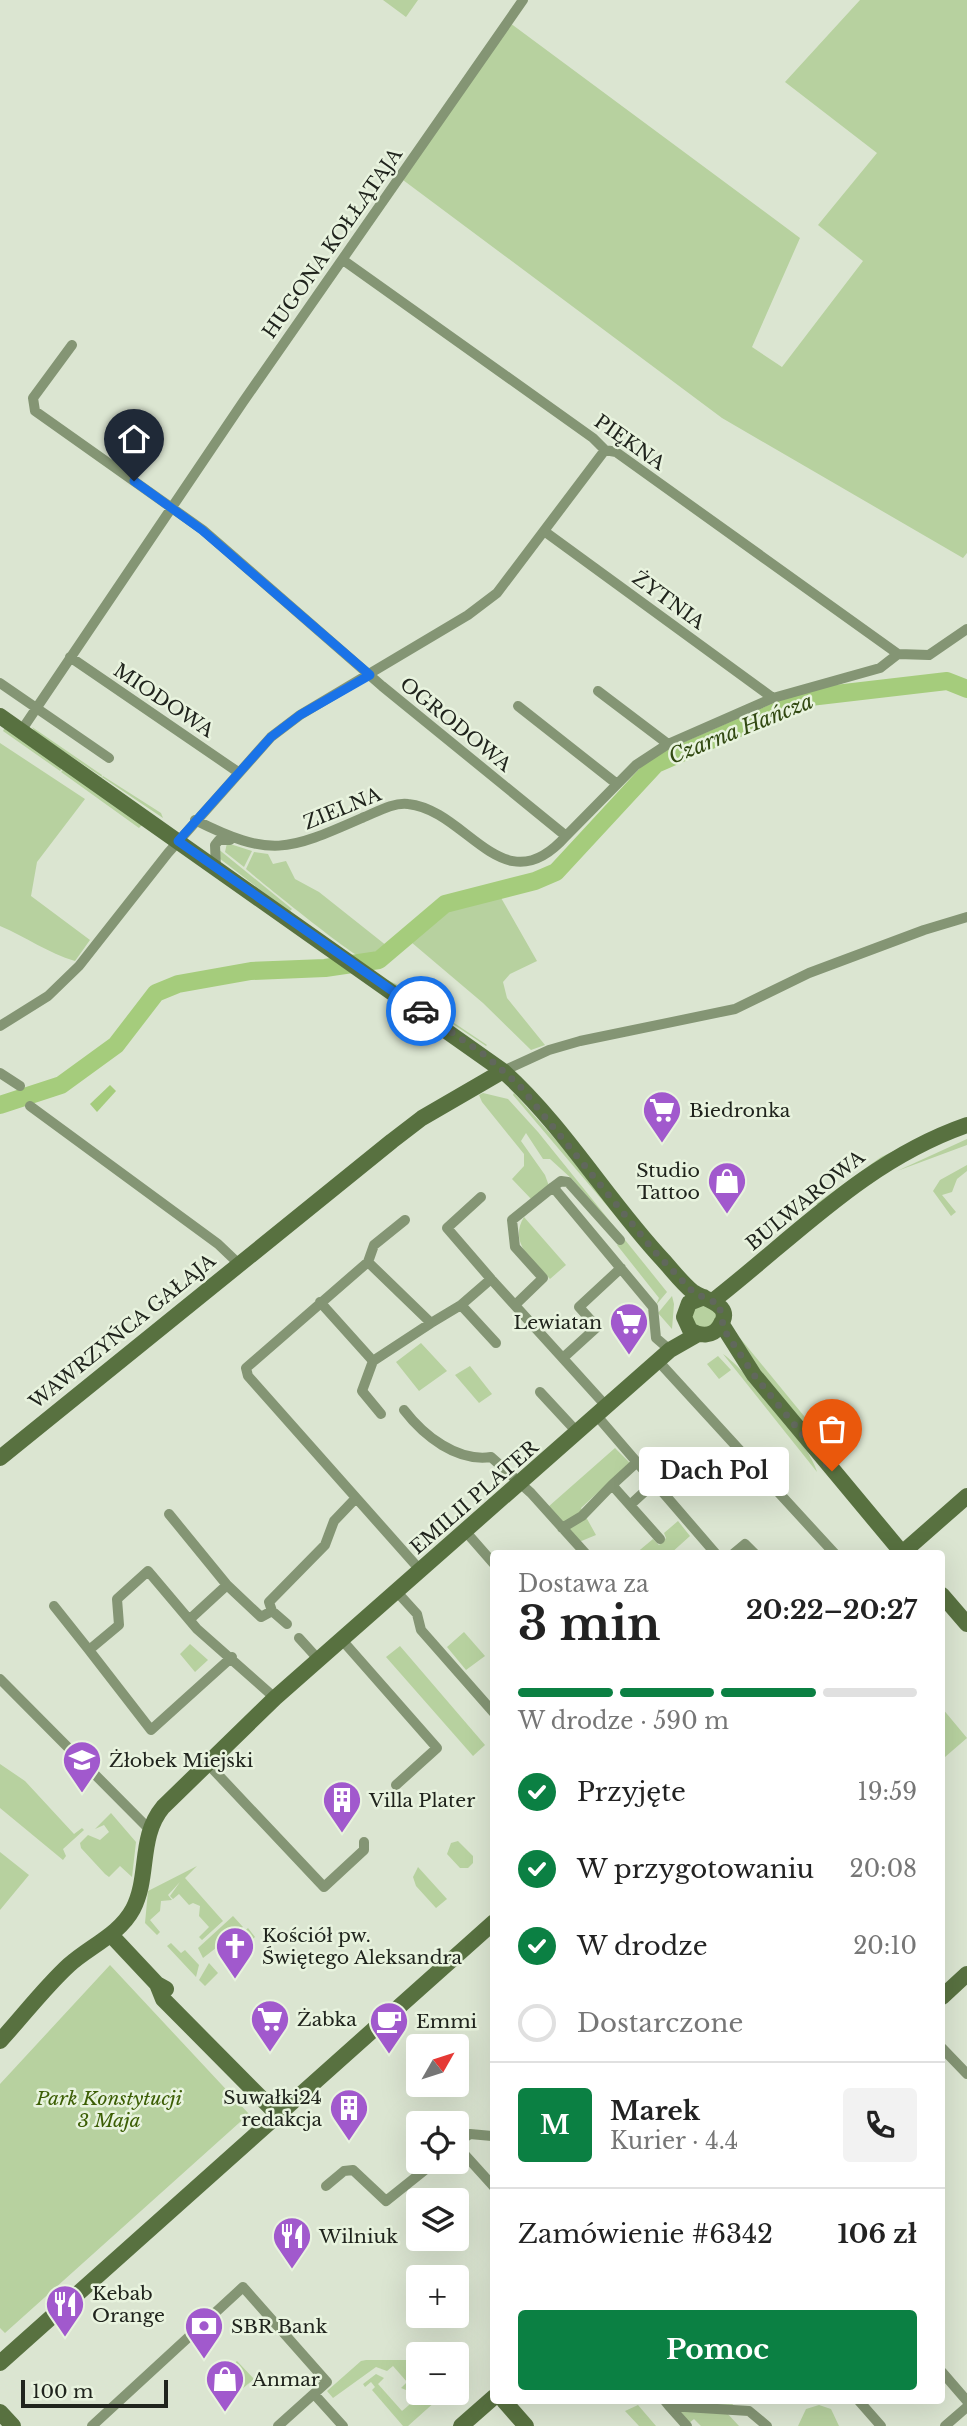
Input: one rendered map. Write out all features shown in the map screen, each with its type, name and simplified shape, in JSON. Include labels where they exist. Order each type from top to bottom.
[{"type":"street","name":"HUGONA KOŁŁĄTAJA","points":[[21,731],[523,0]]},
{"type":"street","name":"PIĘKNA","points":[[342,260],[582,430],[605,450],[616,452],[898,654]]},
{"type":"street","points":[[72,345],[33,398],[35,411],[173,509]]},
{"type":"street","points":[[0,1026],[48,996],[79,966],[195,820],[271,737],[300,715],[468,615],[497,593],[605,450]]},
{"type":"street","name":"OGRODOWA","points":[[173,509],[566,836]]},
{"type":"street","name":"ŻYTNIA","points":[[544,531],[773,698]]},
{"type":"street","points":[[566,836],[636,765],[668,744],[773,698],[880,668],[898,654],[929,655],[967,629]]},
{"type":"street","name":"MIODOWA","points":[[70,657],[238,772]]},
{"type":"street","points":[[0,683],[109,758]]},
{"type":"street","points":[[598,691],[668,744]]},
{"type":"street","points":[[518,706],[617,784]]},
{"type":"street","points":[[0,716],[503,1071],[552,1123],[655,1252],[694,1293],[715,1307],[754,1375],[899,1550]]},
{"type":"street","name":"ZIELNA","points":[[195,820],[233,840],[259,845],[293,846],[385,808],[407,803],[431,812],[510,860],[530,863],[544,858],[566,836]]},
{"type":"street","points":[[216,868],[215,845],[221,839],[233,840]]},
{"type":"street","name":"WAWRZYŃCA GAŁAJA","points":[[0,1458],[422,1118],[503,1071],[580,1041],[735,1009],[829,965],[967,918]]},
{"type":"street","points":[[0,1073],[20,1086]]},
{"type":"street","name":"WAWRZYŃCA GAŁAJA","points":[[30,1106],[218,1244],[239,1264]]},
{"type":"street","name":"BULWAROWA","points":[[715,1307],[859,1181],[905,1152],[967,1125]]},
{"type":"street","name":"BULWAROWA","points":[[715,1307],[866,1186],[921,1154],[967,1135]]},
{"type":"street","points":[[515,1305],[543,1278],[515,1247],[512,1220],[561,1181],[568,1182],[620,1240]]},
{"type":"street","points":[[553,1187],[653,1307],[656,1338],[665,1356],[832,1550]]},
{"type":"street","points":[[481,1197],[447,1228],[564,1357],[636,1463],[713,1550]]},
{"type":"street","points":[[405,1220],[374,1245],[368,1262],[246,1368],[248,1376],[421,1571]]},
{"type":"street","points":[[655,1252],[686,1315],[703,1335],[754,1375]]},
{"type":"street","points":[[368,1262],[431,1323]]},
{"type":"street","points":[[564,1357],[597,1327],[579,1307],[621,1268]]},
{"type":"street","points":[[381,1414],[362,1391],[373,1361],[461,1305],[491,1279]]},
{"type":"street","points":[[686,1315],[693,1300],[715,1307]]},
{"type":"street","points":[[320,1302],[373,1361]]},
{"type":"street","points":[[461,1305],[496,1343]]},
{"type":"street","name":"EMILII PLATER","points":[[149,1829],[163,1807],[275,1698],[665,1356],[703,1335],[715,1307]]},
{"type":"street","name":"EMILII PLATER","points":[[665,1356],[686,1315]]},
{"type":"street","points":[[540,1392],[578,1433]]},
{"type":"street","points":[[404,1410],[416,1419],[434,1441],[479,1459],[491,1457],[521,1484],[582,1550]]},
{"type":"street","points":[[562,1528],[582,1516],[636,1463]]},
{"type":"street","points":[[630,1504],[654,1483]]},
{"type":"street","points":[[612,1485],[660,1539]]},
{"type":"street","points":[[906,1550],[967,1496]]},
{"type":"street","points":[[287,1624],[272,1611],[269,1602],[325,1545],[334,1521],[355,1499]]},
{"type":"street","points":[[169,1514],[227,1585],[261,1617],[272,1611]]},
{"type":"street","points":[[466,1532],[490,1559]]},
{"type":"street","points":[[738,1550],[745,1544],[751,1550]]},
{"type":"street","points":[[89,1650],[119,1625],[117,1599],[148,1571],[190,1619],[275,1698]]},
{"type":"street","points":[[190,1619],[227,1585]]},
{"type":"street","points":[[397,1592],[417,1614],[421,1630],[490,1708]]},
{"type":"street","points":[[945,1598],[967,1624]]},
{"type":"street","points":[[54,1606],[151,1730],[232,1657]]},
{"type":"street","points":[[299,1638],[318,1660]]},
{"type":"street","points":[[342,1640],[437,1748],[396,1785]]},
{"type":"street","points":[[0,1679],[149,1829],[136,1901],[111,1935],[68,1967],[0,2040]]},
{"type":"street","points":[[207,1763],[324,1887],[365,1850],[364,1842]]},
{"type":"street","points":[[0,2363],[490,1926]]},
{"type":"street","points":[[111,1935],[157,1984],[171,1992],[218,2042],[224,2057],[278,2115]]},
{"type":"street","points":[[945,1994],[967,1974]]},
{"type":"street","points":[[945,2051],[967,2074]]},
{"type":"street","points":[[469,2135],[490,2134]]},
{"type":"street","points":[[469,2158],[490,2182]]},
{"type":"street","points":[[326,2186],[344,2171],[353,2170],[386,2201],[421,2174]]},
{"type":"street","points":[[93,2425],[243,2287],[327,2382],[278,2426]]},
{"type":"street","points":[[945,2375],[967,2401]]},
{"type":"street","points":[[314,2394],[343,2426]]},
{"type":"street","points":[[461,2426],[490,2401]]},
{"type":"street","points":[[506,2404],[526,2426]]},
{"type":"street","points":[[668,2404],[687,2426]]},
{"type":"street","points":[[677,2404],[749,2411],[767,2426]]},
{"type":"street","points":[[862,2404],[881,2426]]},
{"type":"street","points":[[945,2426],[967,2407]]},
{"type":"street","points":[[0,2412],[13,2426]]},
{"type":"green space","points":[[383,0],[418,0],[406,17]]},
{"type":"green space","points":[[860,0],[967,0],[967,553],[963,558],[722,418],[403,180],[510,23],[800,238],[752,347],[782,367],[863,261],[818,225],[877,153],[785,82]]},
{"type":"green space","points":[[5,727],[63,768],[60,771],[3,731]]},
{"type":"green space","points":[[32,727],[102,775],[101,777],[35,732]]},
{"type":"green space","points":[[0,743],[85,799],[37,862],[31,896],[90,940],[75,961],[0,926]]},
{"type":"green space","points":[[64,768],[143,824],[139,828],[61,772]]},
{"type":"green space","points":[[102,777],[161,813],[163,818]]},
{"type":"green space","points":[[227,843],[252,851],[244,867],[225,852]]},
{"type":"green space","points":[[217,848],[292,909],[289,912],[219,858]]},
{"type":"green space","points":[[254,852],[268,854],[273,864],[286,861],[295,879],[319,892],[387,946],[370,957],[363,958],[343,946],[246,869]]},
{"type":"green space","points":[[500,896],[537,961],[510,974],[503,982],[507,998],[545,1045],[531,1050],[483,1003],[411,942],[443,910]]},
{"type":"green space","points":[[385,979],[396,984],[487,1045],[486,1046]]},
{"type":"green space","points":[[483,1093],[508,1099],[538,1132],[667,1292],[656,1305],[659,1298],[617,1245],[624,1239],[572,1179],[550,1159],[543,1159],[526,1133],[521,1141],[545,1175],[549,1186],[533,1201],[512,1179],[524,1166],[524,1154],[482,1102],[479,1095]]},
{"type":"green space","points":[[514,1093],[581,1168],[631,1234],[513,1095]]},
{"type":"green space","points":[[967,1117],[821,1205],[816,1204],[881,1157]]},
{"type":"green space","points":[[967,1139],[967,1145],[897,1171]]},
{"type":"green space","points":[[967,1165],[967,1171],[957,1179],[952,1192],[942,1195],[956,1212],[951,1216],[933,1191],[940,1180]]},
{"type":"green space","points":[[524,1217],[566,1265],[550,1279],[530,1258],[521,1243],[520,1226]]},
{"type":"green space","points":[[672,1296],[674,1304],[672,1329],[658,1313]]},
{"type":"green space","points":[[693,1300],[723,1314],[703,1335],[685,1312]]},
{"type":"green space","points":[[740,1338],[813,1427],[807,1427],[735,1341]]},
{"type":"green space","points":[[421,1343],[447,1371],[419,1391],[396,1362]]},
{"type":"green space","points":[[723,1354],[747,1376],[776,1410],[803,1445],[817,1472]]},
{"type":"green space","points":[[718,1356],[731,1370],[719,1379],[707,1364]]},
{"type":"green space","points":[[470,1366],[492,1394],[479,1403],[455,1375]]},
{"type":"green space","points":[[615,1448],[630,1463],[581,1508],[596,1535],[579,1542],[548,1507]]},
{"type":"green space","points":[[678,1521],[690,1536],[674,1550],[640,1550],[653,1539],[659,1545],[666,1538],[664,1533]]},
{"type":"green space","points":[[464,1632],[485,1656],[466,1670],[447,1647]]},
{"type":"green space","points":[[190,1644],[208,1660],[195,1672],[180,1654]]},
{"type":"green space","points":[[400,1646],[485,1745],[473,1756],[386,1657]]},
{"type":"green space","points":[[945,1712],[967,1738],[945,1757]]},
{"type":"green space","points":[[0,1764],[25,1781],[74,1834],[82,1828],[84,1830],[63,1849],[66,1856],[63,1860],[0,1808]]},
{"type":"green space","points":[[111,1813],[136,1842],[132,1877],[120,1866],[109,1877],[81,1848],[80,1843],[88,1835],[100,1840],[109,1832],[104,1825],[95,1829]]},
{"type":"green space","points":[[458,1841],[473,1856],[473,1863],[468,1868],[460,1868],[447,1854],[451,1843]]},
{"type":"green space","points":[[0,1852],[29,1875],[0,1910]]},
{"type":"green space","points":[[197,1866],[185,1878],[223,1921],[202,1940],[199,1937],[209,1927],[199,1916],[200,1906],[193,1903],[189,1905],[179,1894],[173,1899],[170,1896],[180,1882],[168,1895],[172,1900],[161,1901],[160,1911],[150,1920],[160,1932],[157,1935],[145,1923],[148,1891]]},
{"type":"green space","points":[[418,1867],[447,1899],[436,1908],[416,1886],[413,1877]]},
{"type":"green space","points":[[233,1916],[243,1927],[203,1958],[198,1948]]},
{"type":"green space","points":[[248,1928],[255,1937],[240,1950],[233,1942]]},
{"type":"green space","points":[[171,1943],[181,1953],[185,1950],[199,1965],[196,1977],[167,1946]]},
{"type":"green space","points":[[209,1963],[218,1973],[205,1986],[199,1980]]},
{"type":"green space","name":"Park Konstytucji 3 Maja","points":[[110,1965],[249,2114],[5,2333],[0,2328],[0,2084]]},
{"type":"green space","points":[[406,2360],[406,2381],[393,2366],[387,2371],[376,2367],[333,2398],[327,2391],[361,2361]]},
{"type":"green space","points":[[237,2361],[254,2379],[242,2389],[226,2371]]},
{"type":"green space","points":[[376,2374],[384,2378],[378,2384],[402,2411],[409,2405],[431,2405],[408,2426],[403,2426],[372,2390],[375,2387],[371,2382],[365,2387],[363,2384]]},
{"type":"green space","points":[[223,2376],[229,2379],[232,2385],[229,2391],[223,2394],[217,2391],[214,2385],[217,2379]]},
{"type":"green space","points":[[671,2404],[733,2404],[726,2412],[739,2426],[701,2426],[694,2419],[688,2424]]},
{"type":"green space","points":[[638,2405],[656,2426],[639,2426],[625,2411]]},
{"type":"green space","points":[[819,2405],[831,2409],[839,2426],[798,2426],[806,2409]]},
{"type":"shaded area","points":[[110,1085],[116,1091],[97,1112],[90,1104]]},
{"type":"waterway","name":"Czarna Hańcza","points":[[0,1105],[61,1085],[116,1045],[156,993],[178,984],[251,971],[325,968],[379,960],[445,904],[535,881],[556,872],[656,764],[810,697],[947,681],[967,689]]},
{"type":"way so far","points":[[421,1011],[486,1056],[519,1085],[587,1165],[655,1252],[694,1293],[709,1297],[719,1304],[724,1330],[754,1375],[832,1471]]},
{"type":"place","name":"Biedronka","points":[[662,1144]]},
{"type":"place","name":"Studio Tattoo","points":[[727,1215]]},
{"type":"place","name":"Lewiatan","points":[[629,1356]]},
{"type":"place","name":"Dach Pol","points":[[832,1471]]},
{"type":"place","name":"Żłobek Miejski","points":[[82,1794]]},
{"type":"place","name":"Villa Plater","points":[[342,1834]]},
{"type":"place","name":"Kościół pw. Świętego Aleksandra","points":[[235,1980]]},
{"type":"place","name":"Żabka","points":[[270,2053]]},
{"type":"place","name":"Emmi","points":[[389,2055]]},
{"type":"place","name":"Suwałki24 redakcja","points":[[349,2142]]},
{"type":"place","name":"Wilniuk","points":[[292,2270]]},
{"type":"place","name":"Kebab Orange","points":[[65,2338]]},
{"type":"place","name":"SBR Bank","points":[[204,2360]]},
{"type":"place","name":"Anmar","points":[[225,2413]]},
{"type":"route","points":[[134,481],[202,530],[370,675],[300,715],[271,737],[178,841],[421,1011]]}]
